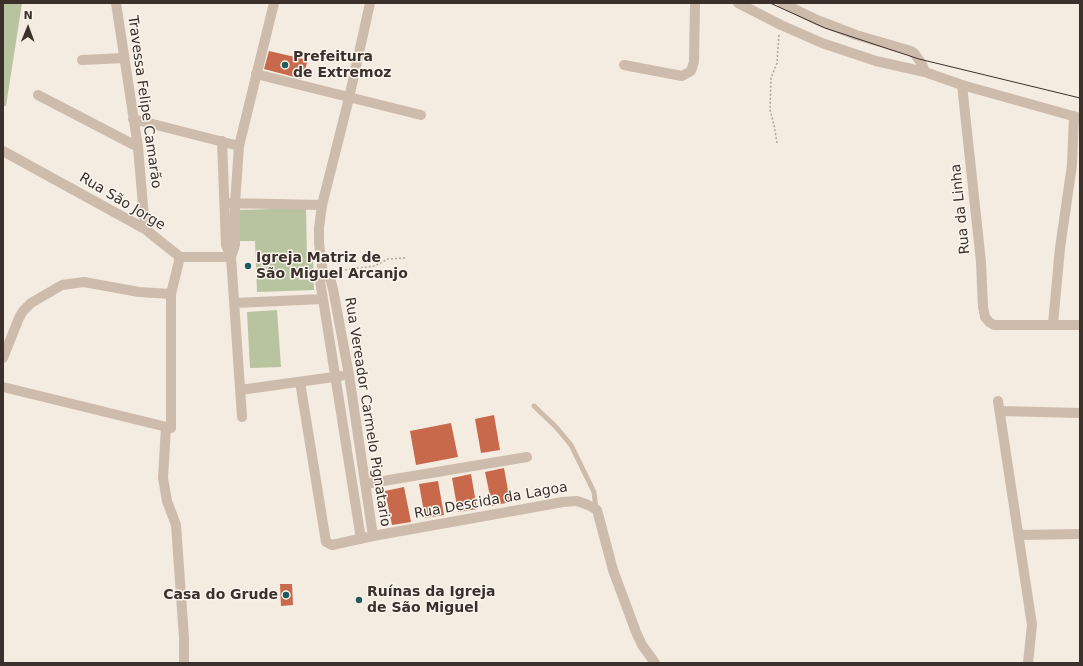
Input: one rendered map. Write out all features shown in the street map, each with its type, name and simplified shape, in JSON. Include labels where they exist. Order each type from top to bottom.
[{"type":"street","name":"Travessa Felipe Camarão","points":[[116,3],[138,147],[145,229]]},
{"type":"street","points":[[230,203],[239,146],[274,3]]},
{"type":"street","name":"Rua Vereador Carmelo Pignatario","points":[[361,539],[334,377],[320,281],[323,273],[319,243],[319,228],[322,205],[349,98],[370,3]]},
{"type":"street","points":[[624,65],[682,76],[691,71],[694,62],[695,3]]},
{"type":"street","points":[[738,3],[779,24],[822,43],[876,61],[925,72],[962,85],[1077,117],[1072,165],[1060,248],[1054,324],[1080,325]]},
{"type":"street","points":[[782,3],[817,20],[856,35],[911,51],[922,64],[925,72]]},
{"type":"street","points":[[82,60],[124,58]]},
{"type":"street","points":[[256,74],[421,115]]},
{"type":"street","name":"Rua da Linha","points":[[962,85],[981,262],[983,308],[985,318],[994,325],[1054,324]]},
{"type":"street","points":[[38,96],[138,147]]},
{"type":"street","points":[[134,119],[239,146]]},
{"type":"street","points":[[222,141],[235,245],[231,257],[242,417]]},
{"type":"street","name":"Rua São Jorge","points":[[4,154],[145,229],[180,257]]},
{"type":"street","points":[[230,203],[322,205]]},
{"type":"street","points":[[3,387],[171,428],[171,294],[180,257],[231,257]]},
{"type":"street","name":"Rua Vereador Carmelo Pignatario","points":[[323,273],[330,278],[333,289],[373,536]]},
{"type":"street","points":[[3,358],[23,311],[31,303],[62,285],[84,282],[139,292],[171,294]]},
{"type":"street","points":[[235,303],[323,299]]},
{"type":"street","points":[[240,390],[348,375]]},
{"type":"street","name":"Rua Descida da Lagoa","points":[[300,382],[324,539],[332,545],[373,536],[562,502],[577,501],[596,510]]},
{"type":"street","points":[[1028,663],[1032,625],[999,406],[1080,413]]},
{"type":"street","points":[[166,427],[163,478],[166,500],[176,525],[184,638],[184,663]]},
{"type":"street","points":[[365,484],[527,457]]},
{"type":"street","points":[[596,510],[613,570],[636,632],[642,645],[655,663]]},
{"type":"street","points":[[1019,535],[1080,534]]},
{"type":"lane","points":[[534,406],[556,427],[571,445],[594,492],[596,510]]},
{"type":"path","points":[[777,143],[770,110],[771,78],[777,64],[779,24]]},
{"type":"path","points":[[323,273],[374,266],[388,259],[405,258]]},
{"type":"green space","points":[[3,3],[22,3],[6,106],[3,106]]},
{"type":"green space","points":[[306,208],[307,258],[313,258],[314,290],[257,292],[255,241],[240,241],[239,210]]},
{"type":"green space","points":[[277,310],[281,367],[250,368],[247,312]]},
{"type":"building","name":"Prefeitura de Extremoz","points":[[269,51],[308,60],[302,79],[264,69]]},
{"type":"building","points":[[494,415],[500,450],[481,453],[475,419]]},
{"type":"building","points":[[451,423],[458,457],[416,465],[410,431]]},
{"type":"building","points":[[504,468],[510,502],[492,506],[485,472]]},
{"type":"building","points":[[471,474],[477,509],[458,512],[452,478]]},
{"type":"building","points":[[438,481],[444,515],[425,518],[419,484]]},
{"type":"building","points":[[404,487],[411,522],[392,525],[385,491]]},
{"type":"building","name":"Casa do Grude","points":[[280,584],[292,584],[293,605],[281,606]]},
{"type":"tram line","points":[[770,3],[825,28],[919,59],[1080,98]]},
{"type":"place","name":"Prefeitura de Extremoz","points":[[285,65]]},
{"type":"place","name":"Igreja Matriz de São Miguel Arcanjo","points":[[248,266]]},
{"type":"place","name":"Casa do Grude","points":[[286,595]]},
{"type":"place","name":"Ruínas da Igreja de São Miguel","points":[[359,600]]}]
